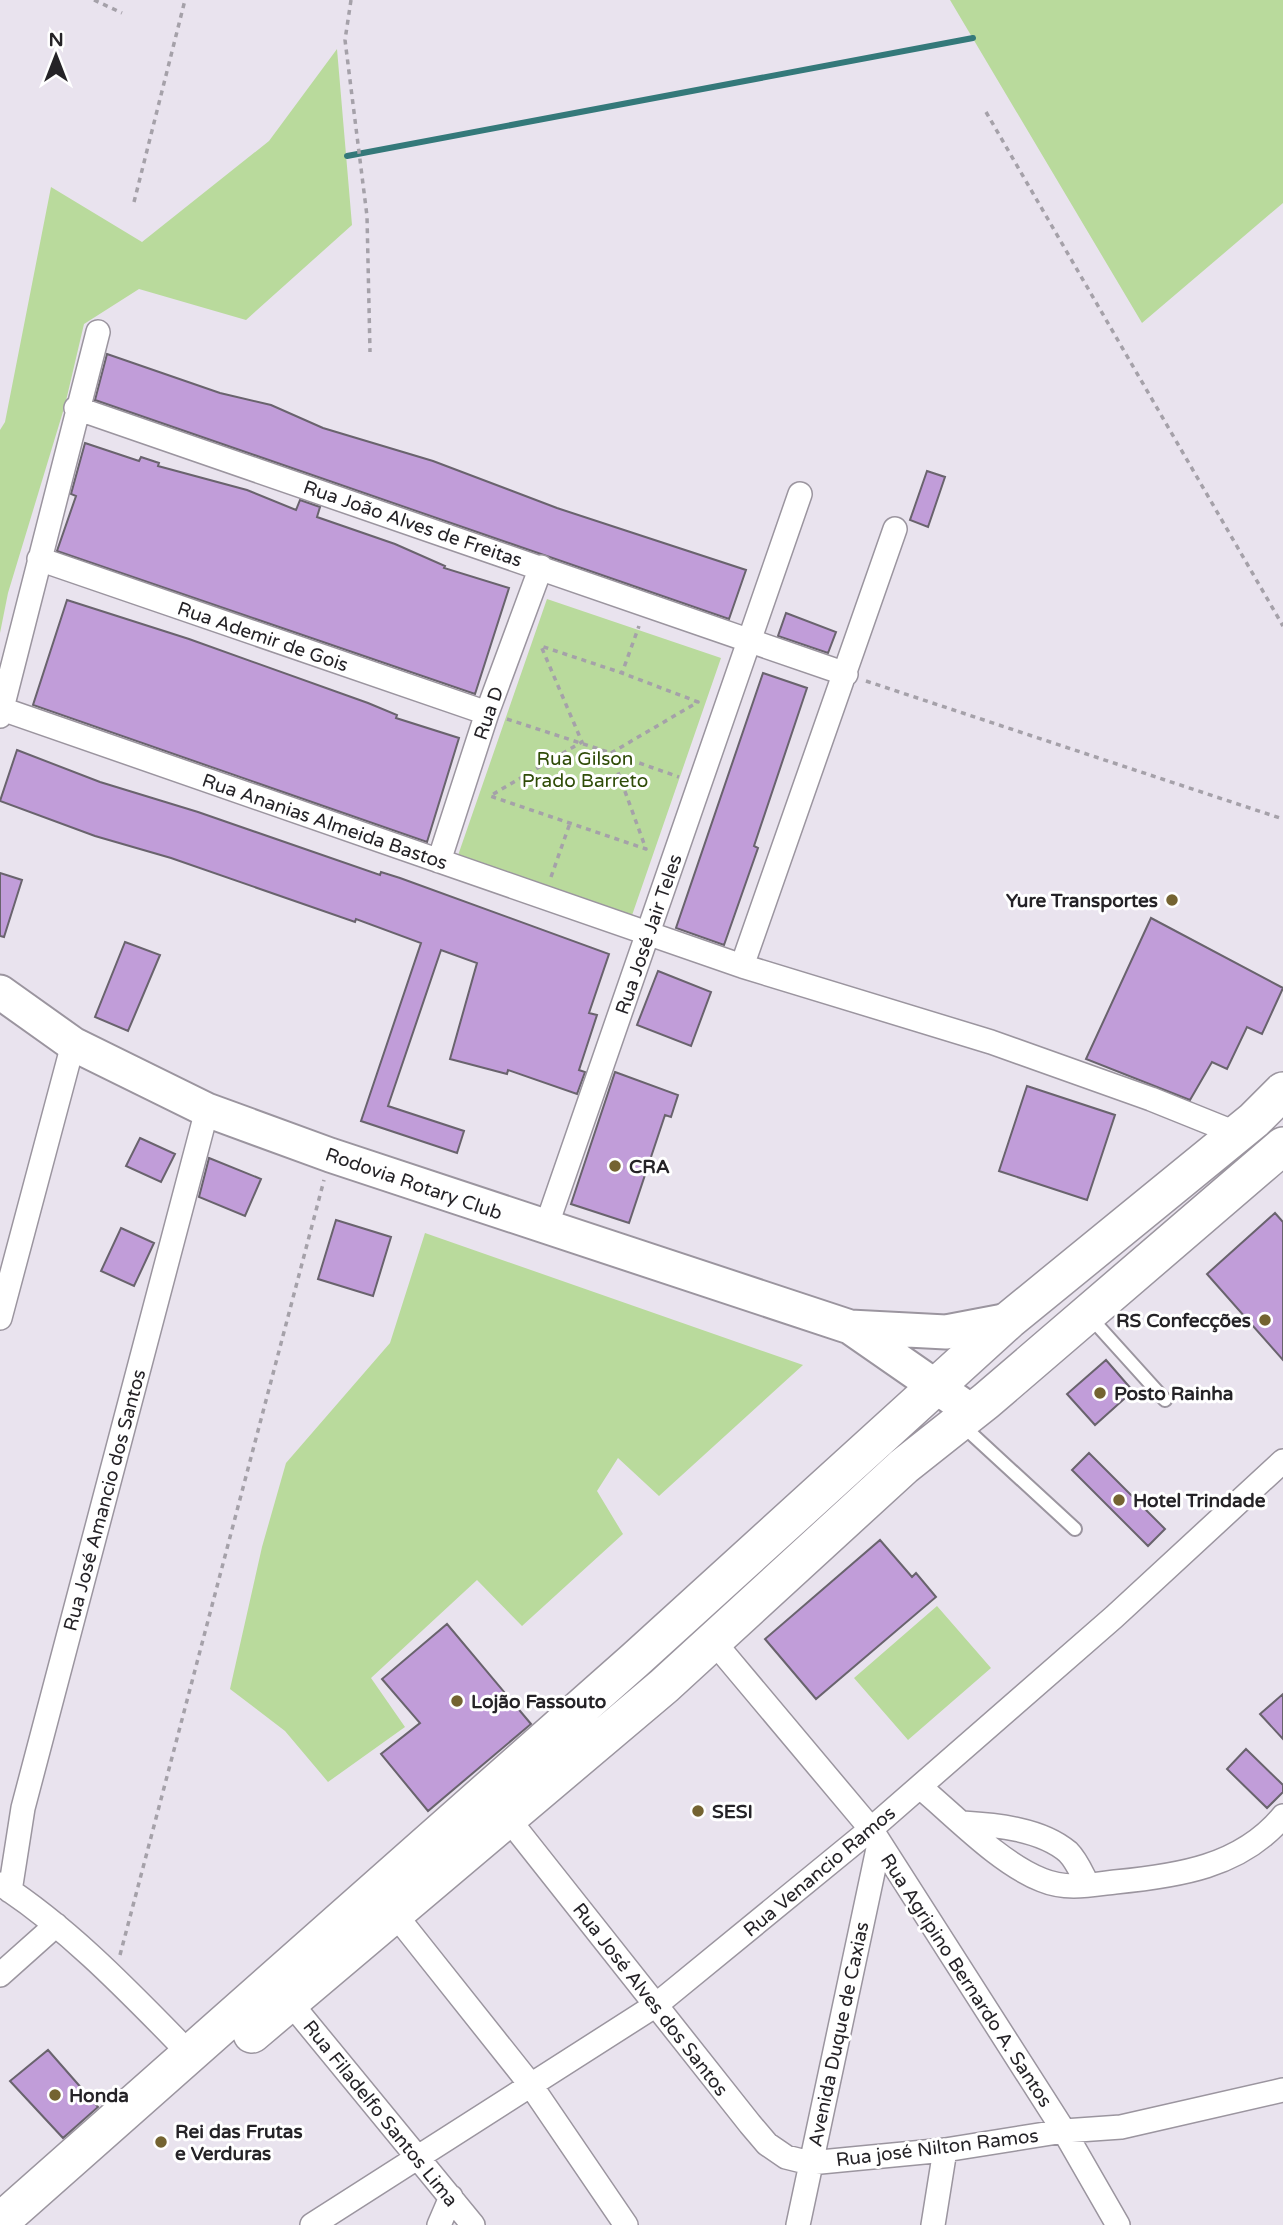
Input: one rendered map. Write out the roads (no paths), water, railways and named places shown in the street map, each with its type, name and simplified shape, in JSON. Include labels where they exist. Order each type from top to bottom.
[{"type":"main road","name":"Rodovia Rotary Club","points":[[0,992],[73,1044],[207,1110],[330,1155],[850,1327]]},
{"type":"main road","points":[[0,2222],[191,2056],[635,1660],[1009,1320],[1229,1141],[1283,1091]]},
{"type":"main road","points":[[1229,1141],[1248,1177]]},
{"type":"main road","points":[[32,2225],[289,2001],[664,1686],[904,1466],[1088,1314],[1283,1146]]},
{"type":"main road","points":[[850,1327],[946,1332],[1009,1320]]},
{"type":"main road","points":[[850,1327],[936,1386],[964,1416]]},
{"type":"main road","points":[[635,1660],[664,1686]]},
{"type":"street","points":[[1,713],[76,408],[98,332]]},
{"type":"street","name":"Rua João Alves de Freitas","points":[[76,408],[846,674]]},
{"type":"street","name":"Rua José Jair Teles","points":[[546,1227],[800,494]]},
{"type":"street","points":[[741,966],[846,674],[895,528]]},
{"type":"street","name":"Rua Ademir de Gois","points":[[39,559],[487,713]]},
{"type":"street","name":"Rua D","points":[[439,861],[487,713],[541,567]]},
{"type":"street","name":"Rua Ananias Almeida Bastos","points":[[1,713],[741,966],[991,1042],[1151,1099],[1229,1141]]},
{"type":"street","points":[[0,1318],[73,1044]]},
{"type":"street","name":"Rua José Amancio dos Santos","points":[[5,1887],[23,1808],[207,1110]]},
{"type":"street","name":"Rua Venancio Ramos","points":[[312,2225],[656,2005],[875,1836],[920,1787],[1114,1617],[1283,1461]]},
{"type":"street","name":"Rua Agripino Bernardo A. Santos","points":[[714,1642],[875,1836],[1064,2131],[1118,2225]]},
{"type":"street","points":[[920,1787],[1026,1873],[1068,1887],[1160,1878],[1209,1867],[1246,1850],[1270,1832],[1283,1816]]},
{"type":"street","points":[[0,1831],[23,1808]]},
{"type":"street","name":"Rua José Alves dos Santos","points":[[506,1816],[767,2144],[786,2157],[810,2163]]},
{"type":"street","points":[[963,1823],[1004,1827],[1048,1841],[1067,1852],[1088,1885]]},
{"type":"street","name":"Avenida Duque de Caxias","points":[[798,2225],[875,1836]]},
{"type":"street","points":[[5,1887],[56,1925],[114,1976],[191,2056]]},
{"type":"street","points":[[394,1913],[530,2084],[626,2225]]},
{"type":"street","points":[[0,1975],[56,1925]]},
{"type":"street","name":"Rua Filadelfo Santos Lima","points":[[289,2001],[473,2225]]},
{"type":"street","name":"Rua josé Nilton Ramos","points":[[810,2163],[945,2150],[1064,2131],[1121,2127],[1283,2090]]},
{"type":"street","points":[[934,2223],[945,2150]]},
{"type":"street","points":[[439,2225],[451,2197]]},
{"type":"lane","points":[[1088,1314],[1165,1400]]},
{"type":"lane","points":[[964,1416],[1075,1529]]},
{"type":"waterway","points":[[347,156],[973,38]]},
{"type":"place","name":"Yure Transportes","points":[[1172,900]]},
{"type":"place","name":"CRA","points":[[615,1166]]},
{"type":"place","name":"RS Confecções","points":[[1265,1320]]},
{"type":"place","name":"Posto Rainha","points":[[1100,1393]]},
{"type":"place","name":"Hotel Trindade","points":[[1119,1500]]},
{"type":"place","name":"Lojão Fassouto","points":[[457,1701]]},
{"type":"place","name":"SESI","points":[[698,1811]]},
{"type":"place","name":"Honda","points":[[55,2095]]},
{"type":"place","name":"Rei das Frutas e Verduras","points":[[161,2142]]},
{"type":"park label","name":"Rua Gilson Prado Barreto","points":[[585,769]]}]
